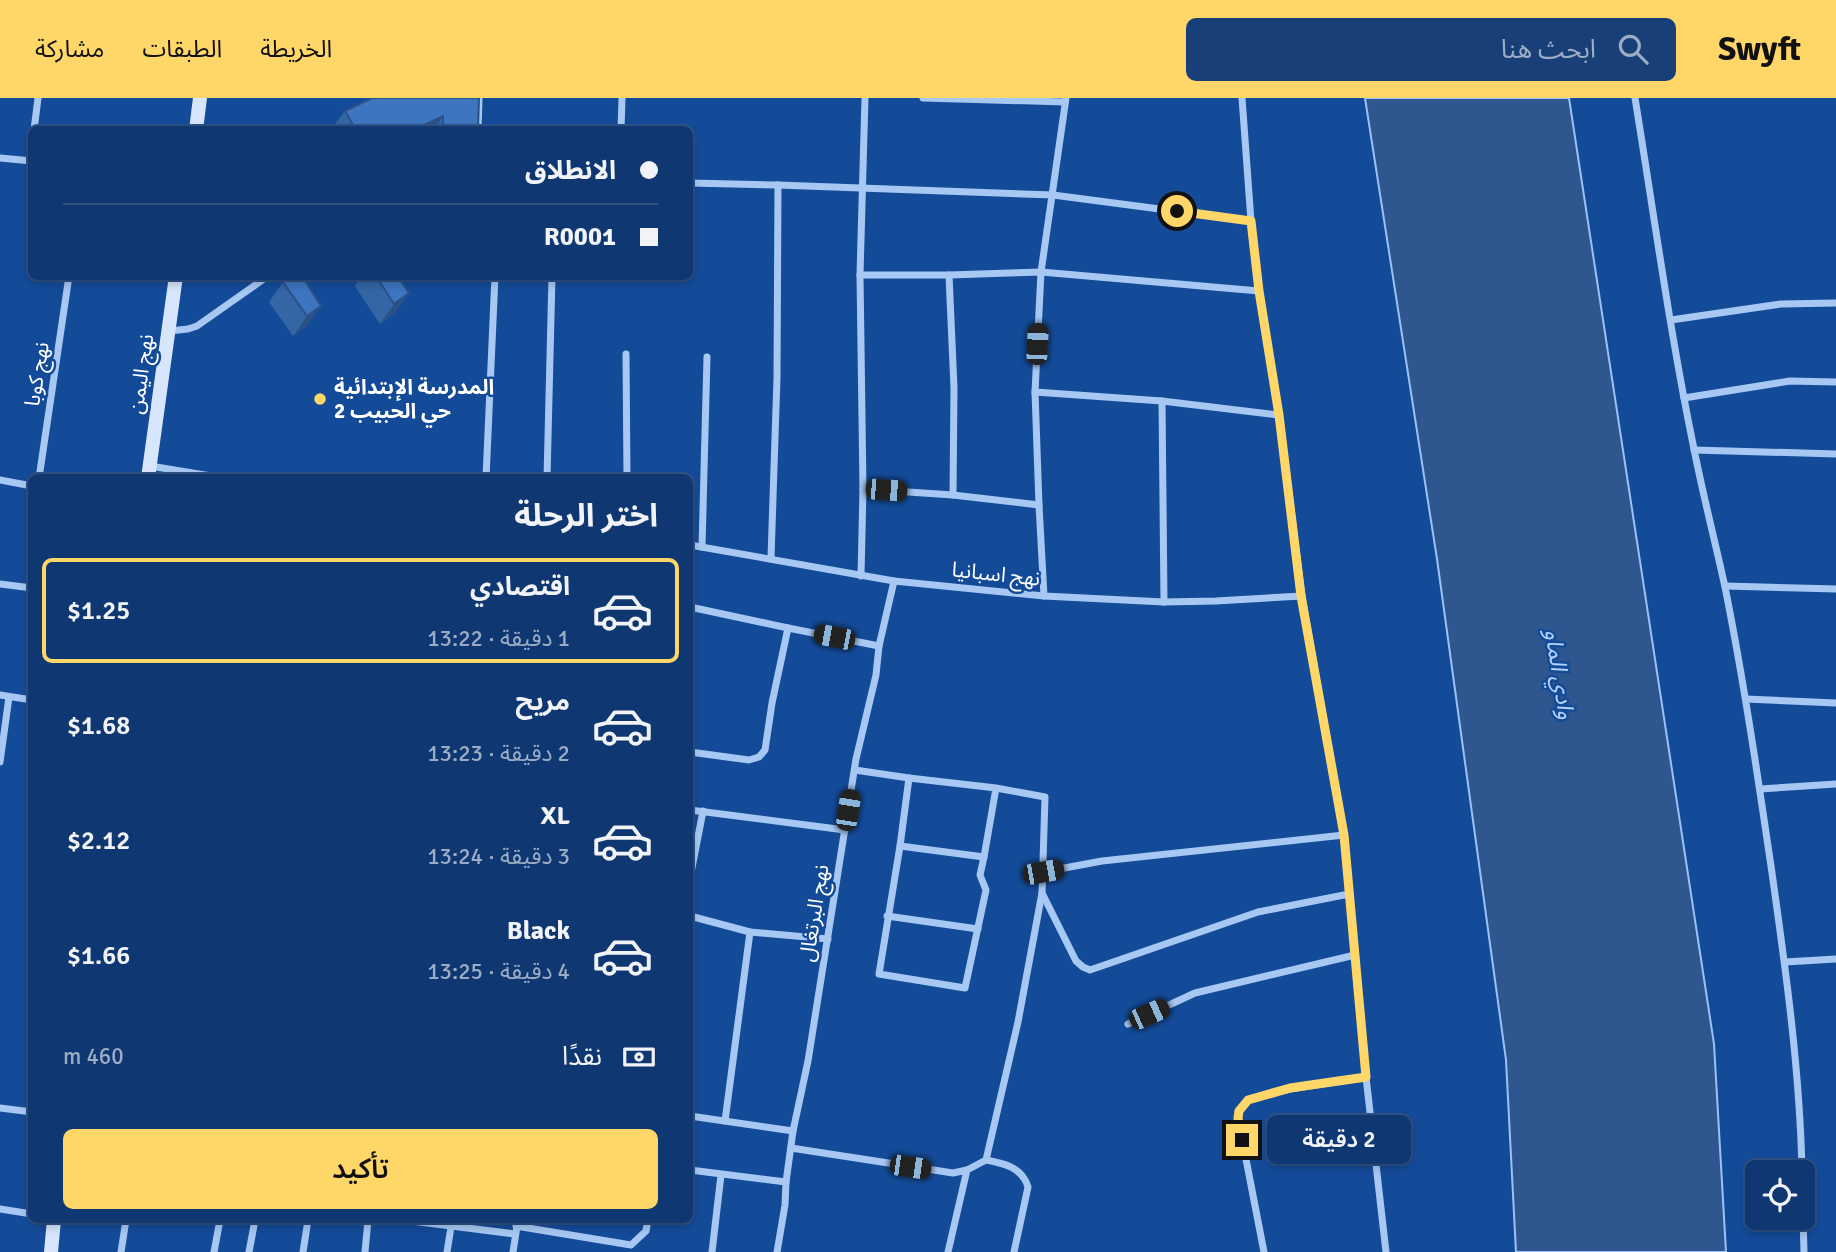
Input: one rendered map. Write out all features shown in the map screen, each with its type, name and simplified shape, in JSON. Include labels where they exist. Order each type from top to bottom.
[{"type":"main road","points":[[196,126],[200,98]]},
{"type":"main road","name":"نهج اليمن","points":[[149,472],[175,280]]},
{"type":"main road","points":[[51,1252],[54,1223]]},
{"type":"street","points":[[34,126],[38,98]]},
{"type":"street","points":[[478,126],[479,98]]},
{"type":"street","points":[[621,126],[622,98]]},
{"type":"street","points":[[862,576],[860,275],[865,98]]},
{"type":"street","points":[[923,98],[1065,100],[1041,272],[1035,391],[1044,596]]},
{"type":"street","points":[[1242,98],[1259,291],[1279,415],[1301,596],[1344,835],[1366,1077],[1386,1252]]},
{"type":"street","points":[[1635,98],[1684,398],[1725,586],[1746,699],[1785,962],[1802,1160]]},
{"type":"street","points":[[0,158],[28,161]]},
{"type":"street","points":[[693,183],[1053,195],[1251,221]]},
{"type":"street","points":[[771,558],[777,379],[778,185]]},
{"type":"street","points":[[860,275],[1041,272],[1259,291]]},
{"type":"street","points":[[949,275],[954,388],[953,495]]},
{"type":"street","name":"نهج كوبا","points":[[40,474],[68,280]]},
{"type":"street","points":[[168,331],[197,326],[262,280]]},
{"type":"street","points":[[486,474],[495,280]]},
{"type":"street","points":[[547,474],[552,280]]},
{"type":"street","points":[[1671,320],[1781,304],[1836,303]]},
{"type":"street","points":[[626,354],[627,474]]},
{"type":"street","points":[[702,547],[707,357]]},
{"type":"street","points":[[1684,398],[1790,381],[1836,382]]},
{"type":"street","points":[[1035,391],[1162,401],[1279,415]]},
{"type":"street","points":[[1162,401],[1164,602]]},
{"type":"street","points":[[1694,450],[1836,454]]},
{"type":"street","points":[[149,472],[174,474]]},
{"type":"street","points":[[0,480],[28,485]]},
{"type":"street","points":[[863,489],[953,495],[1039,505]]},
{"type":"street","name":"نهج اسبانيا","points":[[693,546],[894,581],[1044,596],[1164,602],[1301,596]]},
{"type":"street","name":"نهج البرتغال","points":[[777,1252],[793,1131],[808,1061],[855,769],[894,581]]},
{"type":"street","points":[[0,584],[28,588]]},
{"type":"street","points":[[1725,586],[1836,589]]},
{"type":"street","points":[[693,608],[879,646]]},
{"type":"street","points":[[693,752],[749,760],[759,757],[765,750],[788,628]]},
{"type":"street","points":[[0,695],[28,699]]},
{"type":"street","points":[[0,762],[9,696]]},
{"type":"street","points":[[1746,699],[1836,703]]},
{"type":"street","points":[[855,769],[1045,797],[1042,893],[1018,1022],[986,1160]]},
{"type":"street","points":[[909,778],[878,974],[965,988],[986,890],[980,875],[996,788]]},
{"type":"street","points":[[1760,789],[1836,784]]},
{"type":"street","points":[[693,810],[845,830]]},
{"type":"street","points":[[693,863],[703,811]]},
{"type":"street","points":[[1043,872],[1102,861],[1344,835]]},
{"type":"street","points":[[900,845],[984,857]]},
{"type":"street","points":[[1042,893],[1076,961],[1090,970],[1258,912],[1349,894]]},
{"type":"street","points":[[887,916],[978,929]]},
{"type":"street","points":[[693,917],[750,932],[828,939]]},
{"type":"street","points":[[725,1121],[750,932]]},
{"type":"street","points":[[1128,1024],[1195,993],[1355,955]]},
{"type":"street","points":[[1785,962],[1836,959]]},
{"type":"street","points":[[1264,1252],[1238,1118],[1239,1111],[1248,1100],[1290,1088],[1366,1077]]},
{"type":"street","points":[[0,1108],[28,1112]]},
{"type":"street","points":[[693,1116],[793,1131]]},
{"type":"street","points":[[791,1148],[953,1173],[967,1170],[986,1160],[1006,1164],[1020,1173],[1028,1187],[1014,1252]]},
{"type":"street","points":[[693,1170],[786,1182]]},
{"type":"street","points":[[948,1252],[967,1170]]},
{"type":"street","points":[[712,1252],[721,1175]]},
{"type":"street","points":[[0,1209],[28,1213]]},
{"type":"street","points":[[121,1252],[126,1223]]},
{"type":"street","points":[[214,1252],[219,1223]]},
{"type":"street","points":[[249,1252],[254,1223]]},
{"type":"street","points":[[303,1252],[308,1223]]},
{"type":"street","points":[[365,1252],[368,1223]]},
{"type":"street","points":[[425,1223],[452,1227],[517,1227],[631,1245],[646,1231],[647,1223]]},
{"type":"street","points":[[447,1252],[452,1227]]},
{"type":"street","points":[[513,1252],[517,1227]]},
{"type":"street","points":[[1803,1230],[1804,1252]]},
{"type":"water","name":"وادي الماو","points":[[1365,98],[1569,98],[1714,1044],[1726,1252],[1516,1252],[1506,1060],[1437,559]]},
{"type":"building","points":[[372,98],[479,98],[478,126],[443,126],[443,116],[422,126],[354,126],[345,111]]},
{"type":"building","points":[[305,280],[321,306],[307,316],[283,282]]},
{"type":"building","points":[[379,280],[400,280],[409,293],[394,304]]},
{"type":"place","name":"المدرسة الإبتدائية حي الحبيب 2","points":[[320,399]]},
{"type":"route","points":[[1177,211],[1251,221],[1279,415],[1301,596],[1344,835],[1366,1077],[1290,1088],[1248,1100],[1239,1111],[1242,1140]]}]
